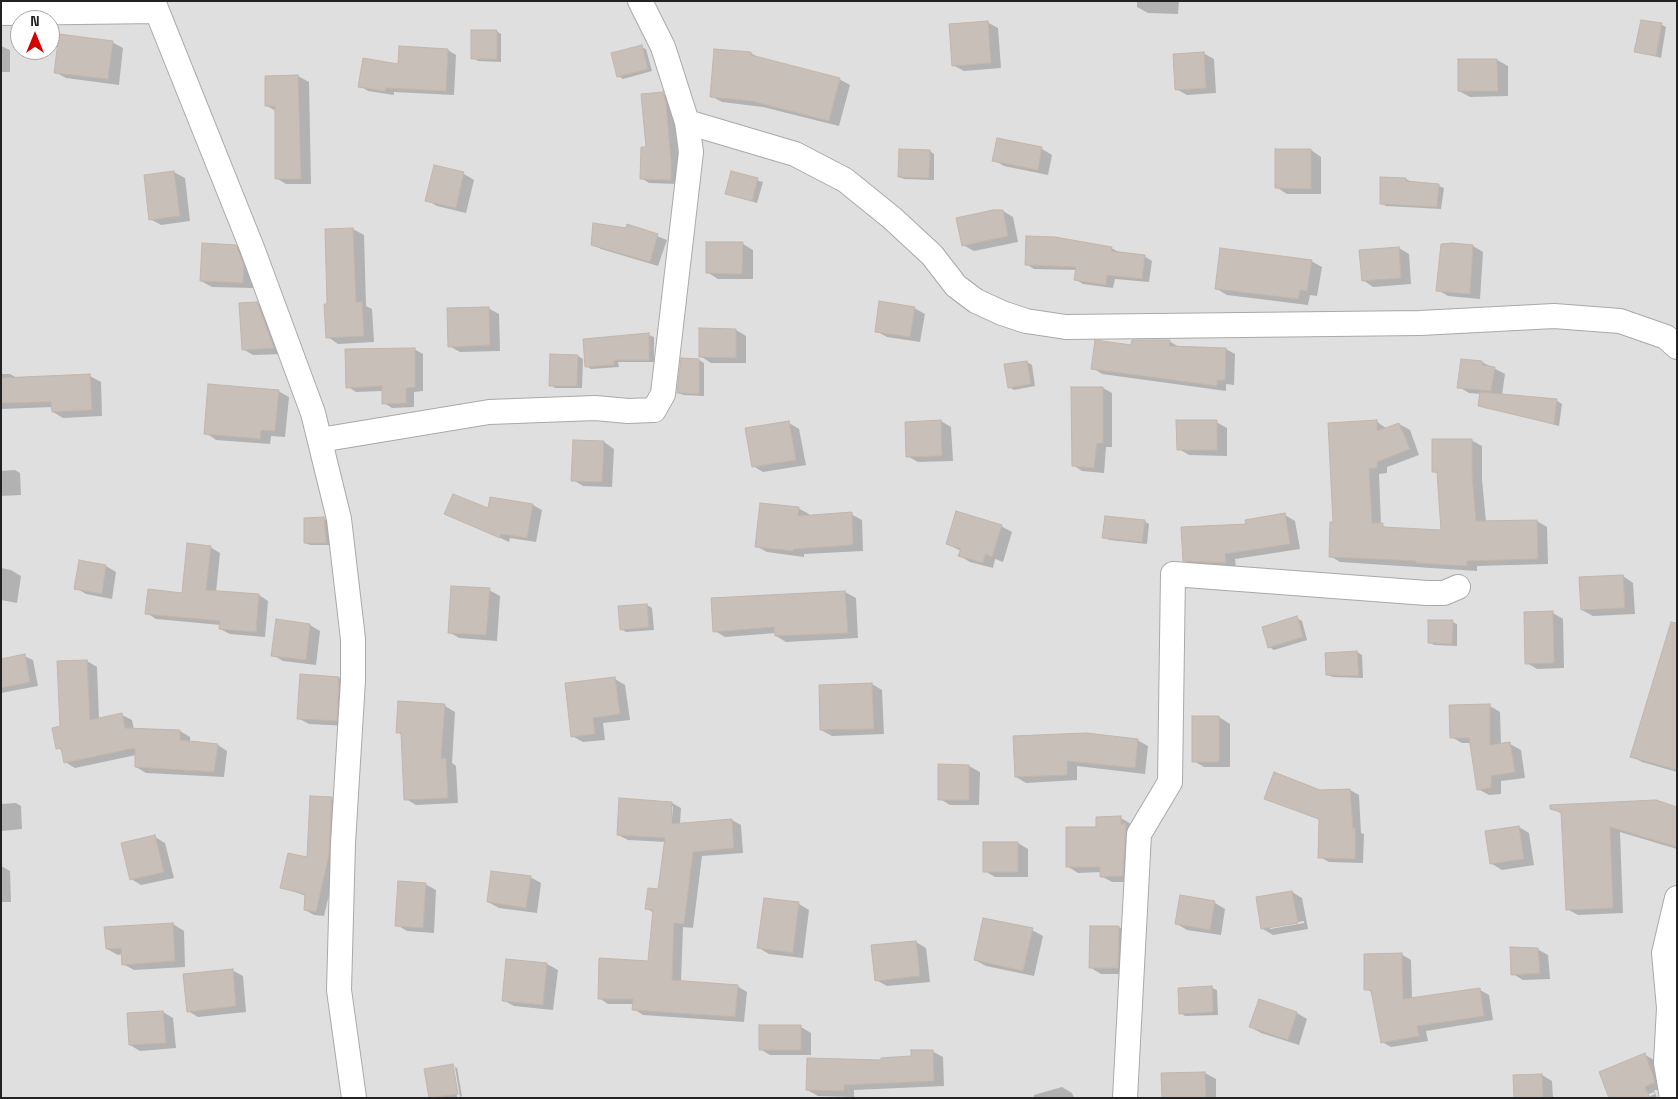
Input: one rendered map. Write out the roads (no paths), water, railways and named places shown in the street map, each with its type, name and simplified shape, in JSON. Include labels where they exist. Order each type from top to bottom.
[{"type":"street","points":[[320,440],[489,412],[594,408],[628,411],[654,410],[663,394],[691,152],[687,122],[663,47],[640,1]]},
{"type":"street","points":[[1,13],[155,6],[252,248],[313,413],[340,519],[353,639],[338,990],[354,1098]]},
{"type":"street","points":[[687,122],[795,154],[845,180],[932,255],[956,286],[976,301],[1026,321],[1066,327],[1420,322],[1554,316],[1620,321],[1666,337],[1677,347]]},
{"type":"street","points":[[1125,1098],[1139,834],[1170,782],[1173,574],[1427,593],[1444,593],[1458,587]]},
{"type":"street","points":[[1672,1098],[1666,1063],[1665,1038],[1668,1008],[1664,953],[1677,898]]}]
